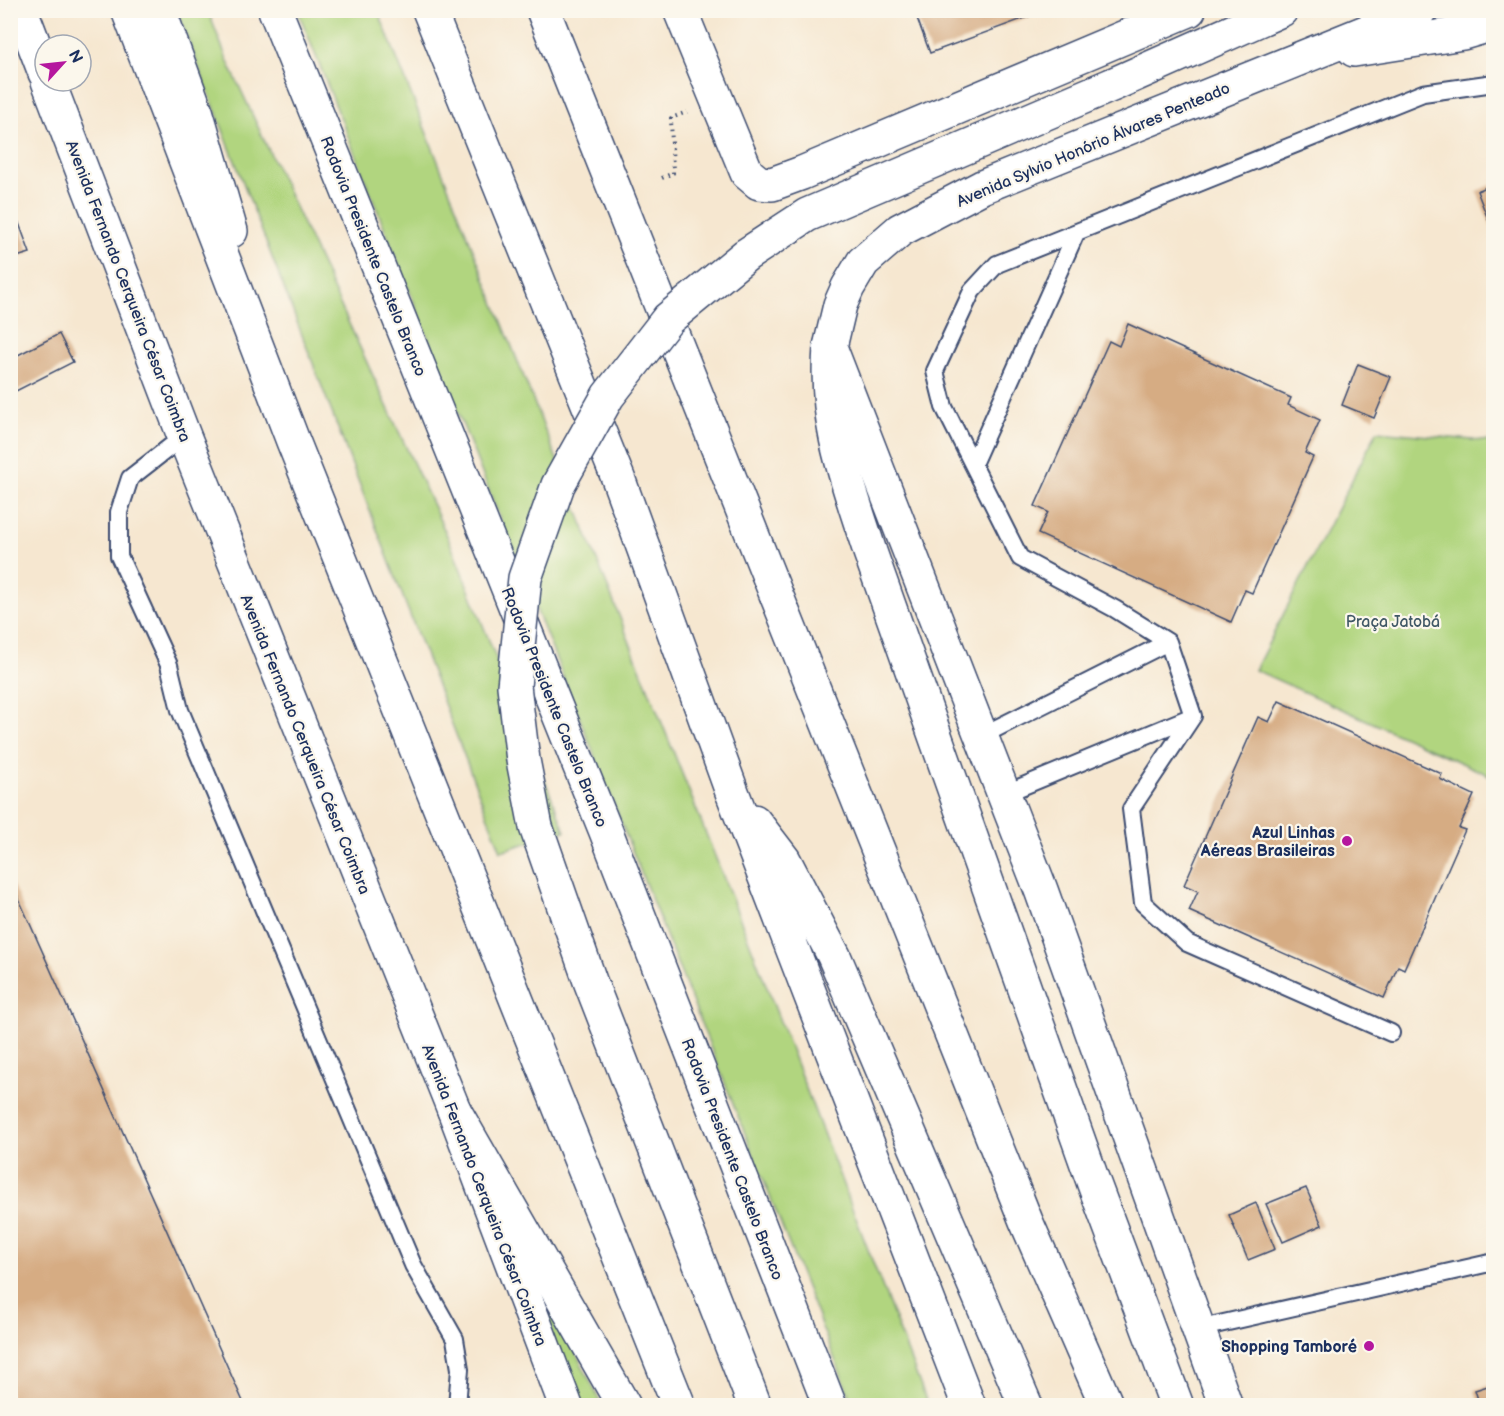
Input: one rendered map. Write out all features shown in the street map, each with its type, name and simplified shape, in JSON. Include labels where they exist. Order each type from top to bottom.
[{"type":"main road","points":[[21,10],[33,42]]},
{"type":"main road","points":[[128,10],[275,396],[679,1406]]},
{"type":"main road","points":[[159,10],[217,175],[275,396]]},
{"type":"main road","name":"Rodovia Presidente Castelo Branco","points":[[275,10],[600,818],[830,1406]]},
{"type":"main road","points":[[429,10],[618,478],[732,792],[969,1406]]},
{"type":"main road","points":[[543,10],[1021,1210],[1107,1406]]},
{"type":"main road","points":[[680,10],[747,173],[759,183],[772,184],[841,159],[1189,10]]},
{"type":"main road","points":[[755,1406],[590,981],[536,827],[523,760],[514,686],[525,578],[558,485],[608,396],[668,319],[746,255],[807,215],[1281,10]]},
{"type":"main road","name":"Avenida Sylvio Honório Álvares Penteado","points":[[1177,1406],[1094,1184],[867,542],[836,447],[827,381],[830,347],[840,305],[848,287],[863,262],[900,230],[982,188],[1420,10]]},
{"type":"main road","points":[[1301,57],[1463,33],[1494,24]]},
{"type":"main road","name":"Avenida Fernando Cerqueira César Coimbra","points":[[53,93],[183,436],[454,1110],[558,1396]]},
{"type":"main road","points":[[830,347],[1041,890],[1226,1406]]},
{"type":"main road","points":[[732,792],[784,860],[834,956],[1026,1406]]},
{"type":"main road","points":[[454,1110],[624,1406]]},
{"type":"lane","points":[[1193,716],[1168,642],[1115,609],[1020,558],[944,407],[935,371],[972,291],[997,264],[1423,93],[1494,83]]},
{"type":"lane","points":[[973,464],[1076,233]]},
{"type":"lane","points":[[183,436],[130,478],[119,512],[119,556],[168,665],[180,710],[408,1254],[455,1339],[460,1369],[457,1406]]},
{"type":"lane","points":[[981,736],[1168,642]]},
{"type":"lane","points":[[1004,794],[1193,716]]},
{"type":"lane","points":[[1193,716],[1131,809],[1143,903],[1187,943],[1391,1033]]},
{"type":"lane","points":[[1197,1329],[1494,1262]]},
{"type":"path","points":[[662,178],[673,173],[671,118],[718,99]]},
{"type":"green space","points":[[177,11],[208,11],[228,62],[449,540],[565,831],[501,851]]},
{"type":"green space","points":[[298,11],[378,11],[756,959],[928,1405],[853,1405]]},
{"type":"green space","name":"Praça Jatobá","points":[[1377,431],[1493,442],[1493,777],[1255,670]]},
{"type":"green space","points":[[507,1225],[568,1337],[602,1405],[579,1405]]},
{"type":"building","points":[[914,10],[1044,10],[1044,11],[930,53]]},
{"type":"building","points":[[1494,184],[1494,232],[1493,232],[1477,191]]},
{"type":"building","points":[[10,199],[30,253],[10,259]]},
{"type":"building","points":[[1128,324],[1291,398],[1288,405],[1320,420],[1305,453],[1313,457],[1252,593],[1245,590],[1231,622],[1038,534],[1048,512],[1035,506],[1109,341],[1119,346]]},
{"type":"building","points":[[59,334],[73,362],[10,394],[10,359]]},
{"type":"building","points":[[1358,364],[1391,377],[1374,418],[1342,405]]},
{"type":"building","points":[[1279,701],[1442,774],[1440,779],[1474,795],[1459,828],[1465,830],[1404,969],[1398,966],[1384,998],[1189,911],[1198,891],[1184,885],[1258,717],[1269,722]]},
{"type":"building","points":[[10,879],[245,1406],[10,1406]]},
{"type":"building","points":[[1306,1188],[1322,1225],[1283,1242],[1266,1204]]},
{"type":"building","points":[[1256,1203],[1275,1249],[1248,1260],[1229,1215]]},
{"type":"building","points":[[1494,1384],[1494,1406],[1480,1406],[1475,1390]]},
{"type":"place","name":"Azul Linhas Aéreas Brasileiras","points":[[1347,841]]},
{"type":"place","name":"Shopping Tamboré","points":[[1369,1346]]}]
